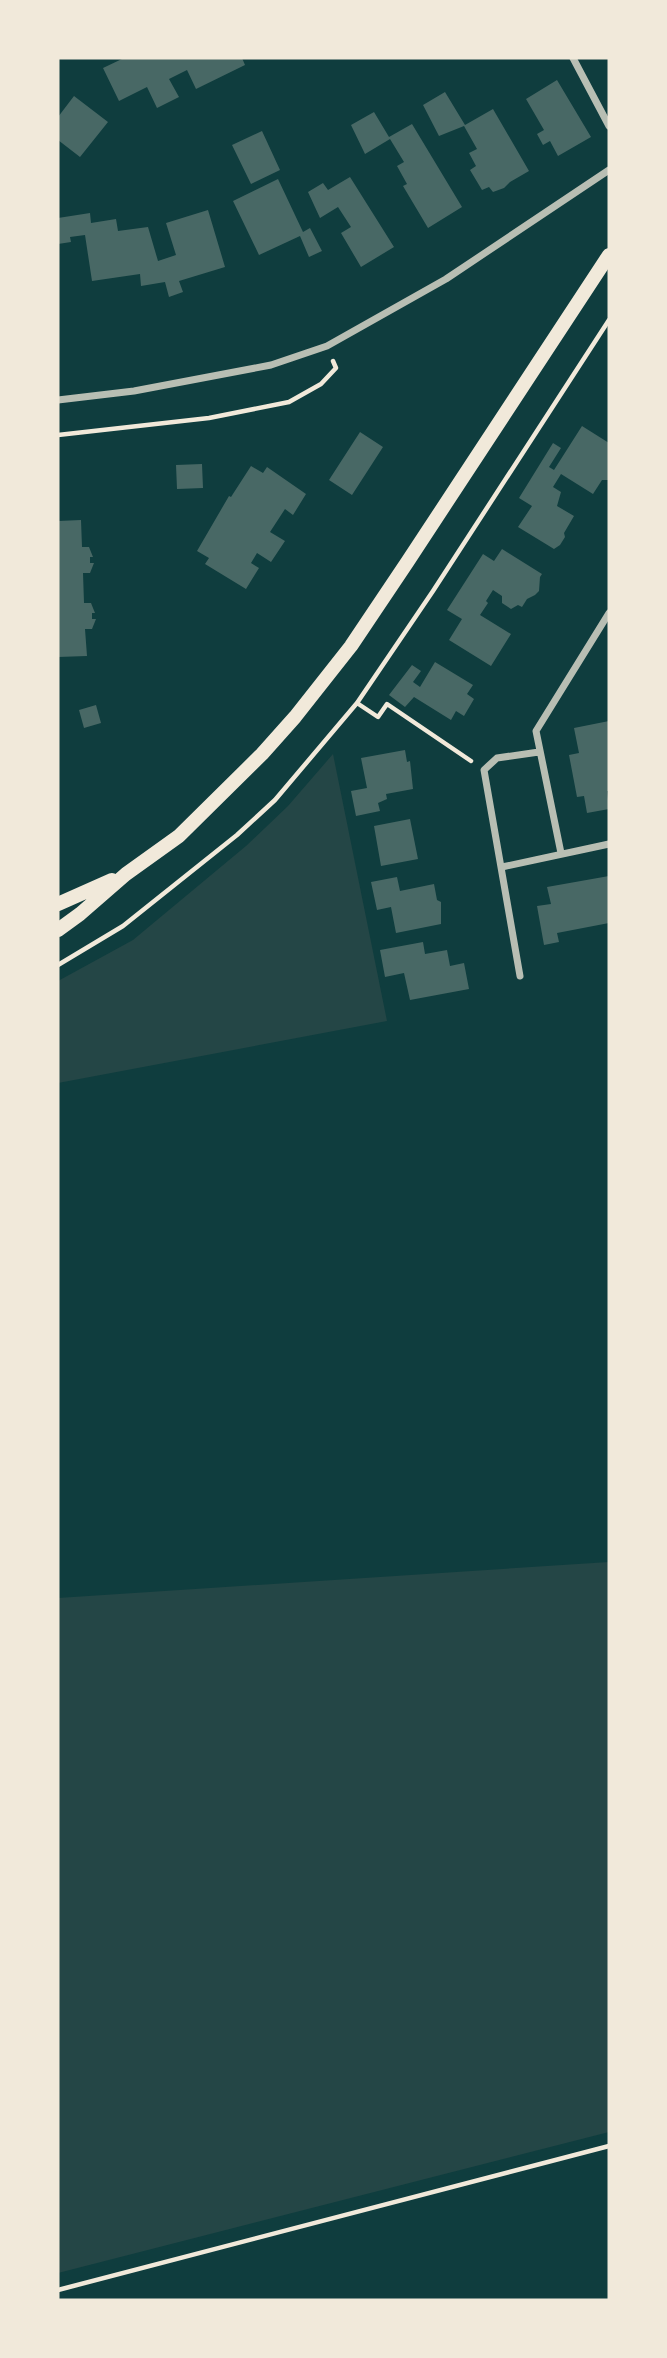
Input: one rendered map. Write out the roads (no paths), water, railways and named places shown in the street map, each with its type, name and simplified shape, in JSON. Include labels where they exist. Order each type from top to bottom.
[{"type":"main road","points":[[58,930],[126,874],[179,836],[262,754],[295,717],[351,646],[609,255]]},
{"type":"main road","points":[[58,904],[126,874]]},
{"type":"street","points":[[573,58],[609,126]]},
{"type":"street","points":[[58,400],[134,391],[271,365],[327,346],[446,279],[609,170]]},
{"type":"street","points":[[561,853],[536,731],[609,613]]},
{"type":"street","points":[[520,976],[484,770],[497,758],[539,751]]},
{"type":"street","points":[[502,867],[609,844]]}]
